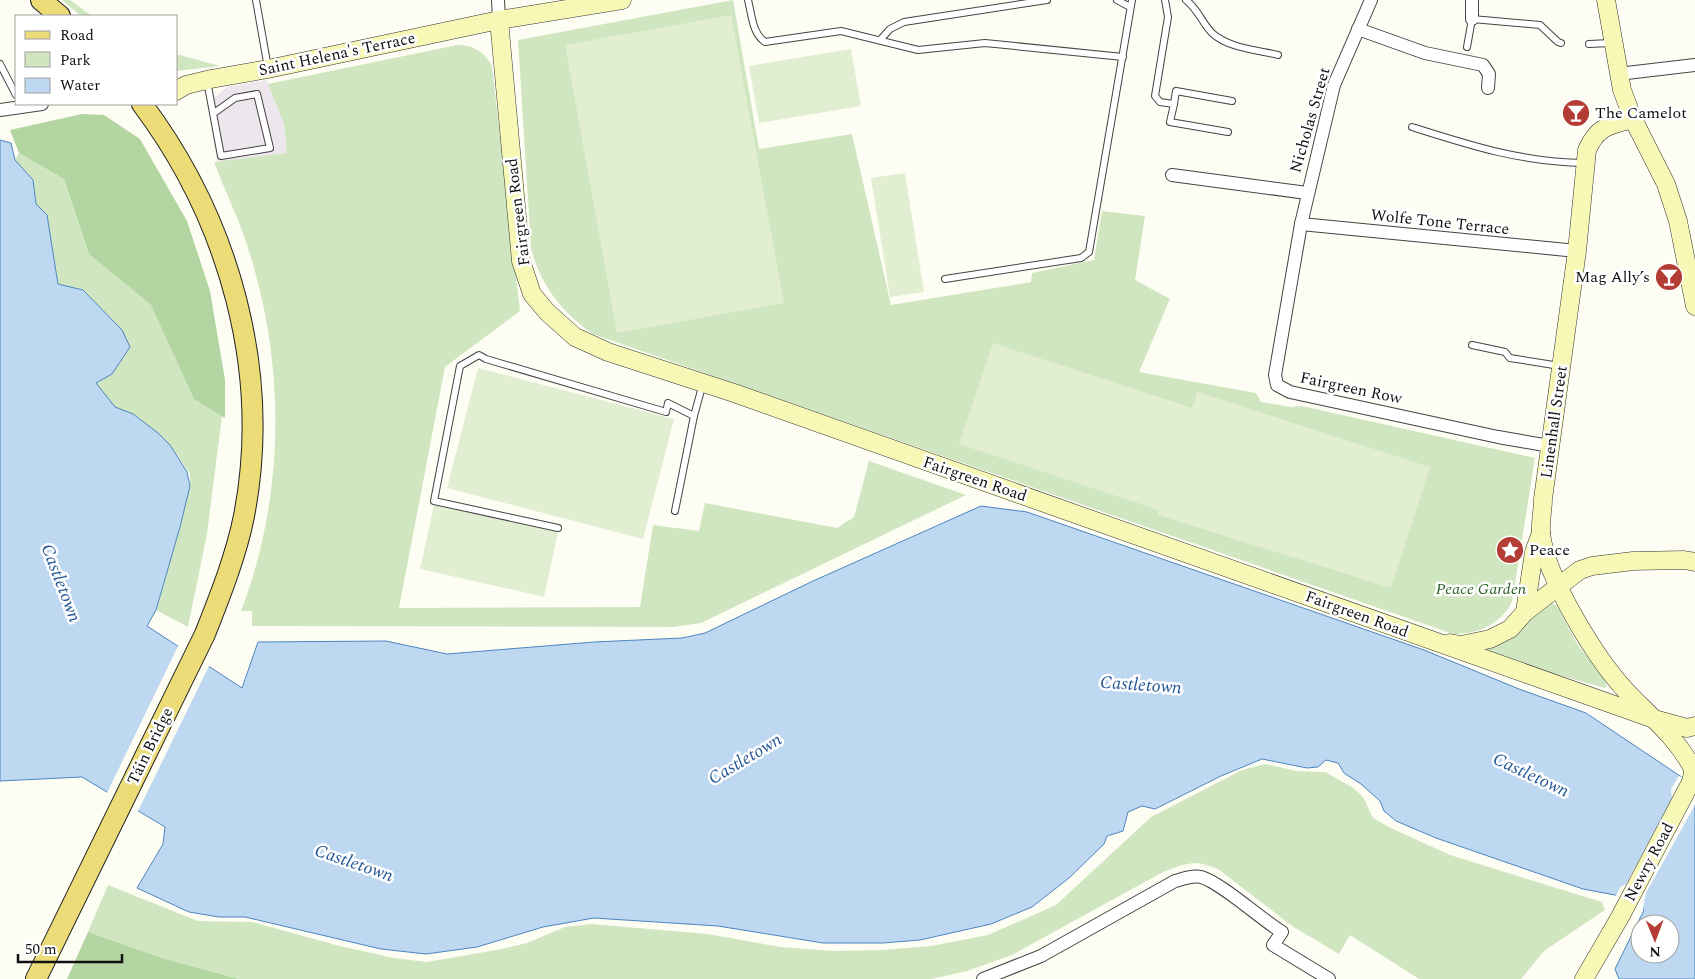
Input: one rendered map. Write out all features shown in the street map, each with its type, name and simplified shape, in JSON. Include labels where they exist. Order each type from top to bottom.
[{"type":"main road","points":[[41,0],[59,15]]},
{"type":"main road","name":"Saint Helena's Terrace","points":[[178,90],[186,85],[207,80],[268,69],[499,20],[622,0]]},
{"type":"main road","points":[[1606,0],[1618,74],[1633,119],[1666,184],[1689,243],[1695,306]]},
{"type":"main road","name":"Fairgreen Road","points":[[499,20],[521,261],[532,294],[547,312],[575,337],[608,352],[703,383],[1654,719],[1687,728],[1695,726]]},
{"type":"main road","name":"Táin Bridge","points":[[36,979],[205,634],[223,589],[244,516],[252,442],[249,362],[243,324],[212,226],[188,174],[150,107]]},
{"type":"main road","name":"Linenhall Street","points":[[1633,119],[1601,130],[1594,135],[1587,150],[1577,251],[1550,446],[1541,534],[1559,586],[1578,626],[1625,690],[1654,719]]},
{"type":"main road","points":[[1525,612],[1534,552],[1541,534]]},
{"type":"main road","points":[[1432,641],[1460,645],[1490,639],[1510,629],[1525,612],[1580,570],[1605,563],[1684,560],[1695,562]]},
{"type":"main road","name":"Newry Road","points":[[1584,979],[1620,917],[1693,772],[1678,744],[1654,719]]},
{"type":"street","points":[[498,0],[499,20]]},
{"type":"street","name":"Nicholas Street","points":[[1301,224],[1334,85],[1371,0]]},
{"type":"street","points":[[1472,0],[1472,19]]},
{"type":"street","points":[[1358,29],[1425,53],[1483,65],[1488,74],[1488,88]]},
{"type":"street","points":[[1618,74],[1695,65]]},
{"type":"street","points":[[0,110],[22,106]]},
{"type":"street","points":[[1172,175],[1307,193]]},
{"type":"street","name":"Wolfe Tone Terrace","points":[[1301,224],[1577,251]]},
{"type":"street","name":"Fairgreen Row","points":[[1301,224],[1275,375],[1277,386],[1290,392],[1498,437],[1550,446]]},
{"type":"street","points":[[983,979],[1041,956],[1175,881],[1190,877],[1202,877],[1282,932],[1273,945],[1329,979]]},
{"type":"lane","points":[[256,0],[268,69]]},
{"type":"lane","points":[[748,0],[755,31],[765,42],[841,30],[918,50],[985,43],[1123,57]]},
{"type":"lane","points":[[881,39],[890,29],[904,22],[1047,0]]},
{"type":"lane","points":[[1117,0],[1130,7]]},
{"type":"lane","points":[[945,279],[1081,258],[1089,252],[1132,0]]},
{"type":"lane","points":[[1165,0],[1168,17],[1155,96],[1160,102],[1174,104]]},
{"type":"lane","points":[[1186,0],[1193,6],[1211,32],[1227,43],[1278,55]]},
{"type":"lane","points":[[1467,47],[1472,19],[1540,25],[1561,43]]},
{"type":"lane","points":[[1589,44],[1612,43]]},
{"type":"lane","points":[[0,64],[15,93]]},
{"type":"lane","points":[[207,80],[221,156],[270,148],[257,94],[235,98],[214,113]]},
{"type":"lane","points":[[1228,132],[1170,122],[1176,90],[1232,101]]},
{"type":"lane","points":[[1412,127],[1504,155],[1549,163],[1586,163]]},
{"type":"lane","points":[[1472,345],[1505,352],[1510,358],[1561,367]]},
{"type":"lane","points":[[558,528],[434,501],[460,366],[479,355],[486,359],[666,412],[668,403],[694,416]]},
{"type":"lane","points":[[675,511],[694,416],[703,383]]},
{"type":"shaded area","points":[[267,80],[284,124],[287,153],[217,162],[207,98],[216,96],[227,87]]},
{"type":"green space","points":[[62,0],[70,0],[91,15],[80,15]]},
{"type":"green space","name":"Peace Garden","points":[[733,0],[759,149],[852,134],[891,305],[1031,282],[1032,273],[1094,260],[1102,211],[1145,216],[1135,280],[1170,299],[1139,372],[1256,393],[1261,402],[1291,407],[1302,406],[1535,458],[1512,602],[1507,610],[1487,627],[1462,634],[1453,634],[593,334],[582,326],[562,307],[546,285],[531,248],[518,40]]},
{"type":"green space","points":[[731,15],[784,303],[617,333],[565,45]]},
{"type":"green space","points":[[457,45],[468,46],[482,53],[492,66],[520,311],[445,367],[399,608],[640,607],[653,525],[699,531],[705,503],[837,528],[854,517],[869,461],[966,495],[701,623],[673,627],[252,626],[252,611],[241,611],[266,525],[275,435],[275,390],[262,301],[251,258],[239,222],[214,162],[287,153],[284,124],[268,84]]},
{"type":"green space","points":[[851,49],[861,106],[759,123],[749,66]]},
{"type":"green space","points":[[178,55],[220,66],[178,71]]},
{"type":"green space","points":[[82,114],[104,115],[140,139],[187,221],[210,291],[225,380],[225,418],[194,399],[151,305],[89,254],[64,179],[19,153],[10,130]]},
{"type":"green space","points":[[19,153],[64,179],[89,254],[151,305],[194,398],[222,416],[207,534],[188,627],[156,610],[180,527],[190,486],[190,474],[170,445],[158,433],[130,413],[115,407],[96,383],[112,374],[83,290],[58,284],[47,215],[36,204],[33,180],[15,160]]},
{"type":"green space","points":[[905,173],[924,292],[890,297],[871,178]]},
{"type":"green space","points":[[993,343],[1192,408],[1197,392],[1430,467],[1391,588],[1158,515],[1159,510],[959,444]]},
{"type":"green space","points":[[478,368],[674,419],[643,539],[447,488]]},
{"type":"green space","points":[[434,505],[558,532],[544,597],[420,569]]},
{"type":"green space","points":[[1549,601],[1557,606],[1576,642],[1605,681],[1607,686],[1605,688],[1471,650]]},
{"type":"green space","points":[[1265,764],[1297,771],[1325,772],[1352,787],[1363,797],[1373,818],[1391,828],[1450,855],[1602,902],[1605,910],[1544,951],[1521,979],[1419,979],[1350,935],[1339,954],[1292,926],[1218,869],[1196,863],[1184,864],[1163,872],[1012,955],[967,971],[932,979],[239,979],[162,958],[88,932],[108,885],[198,921],[252,922],[336,945],[394,958],[427,962],[502,949],[527,943],[565,927],[591,924],[708,934],[780,947],[834,951],[931,946],[988,935],[1056,905],[1151,817],[1242,770]]},
{"type":"green space","points":[[88,932],[162,958],[239,979],[67,979]]},
{"type":"water","name":"Castletown","points":[[0,140],[11,143],[15,160],[33,180],[36,204],[47,215],[58,284],[83,290],[122,330],[130,347],[112,374],[96,383],[115,407],[133,414],[158,433],[170,445],[187,472],[190,486],[180,527],[156,610],[147,626],[242,688],[258,642],[386,641],[447,654],[594,642],[682,638],[705,633],[813,581],[981,506],[1027,512],[1424,650],[1519,689],[1586,713],[1695,786],[1695,979],[1619,979],[1615,969],[1630,938],[1630,964],[1680,964],[1680,914],[1642,914],[1644,910],[1631,898],[1583,889],[1436,838],[1396,821],[1384,811],[1380,801],[1361,784],[1344,773],[1338,763],[1326,760],[1318,767],[1307,768],[1262,759],[1221,776],[1155,809],[1142,806],[1128,812],[1123,831],[1107,836],[1104,844],[1069,878],[1032,907],[991,924],[920,940],[883,943],[823,943],[718,926],[594,918],[543,927],[477,947],[426,954],[381,949],[245,917],[219,917],[189,912],[137,888],[163,844],[165,827],[82,777],[0,781]]},
{"type":"pier","points":[[179,644],[210,664],[137,813],[106,795]]},
{"type":"pier","points":[[1679,776],[1695,783],[1695,805],[1646,893],[1642,912],[1640,914],[1641,911],[1630,901],[1615,898],[1620,887],[1626,884],[1672,798],[1671,789]]},
{"type":"place","name":"The Camelot","points":[[1576,113]]},
{"type":"place","name":"Mag Ally’s","points":[[1669,277]]},
{"type":"place","name":"Peace","points":[[1510,550]]}]
